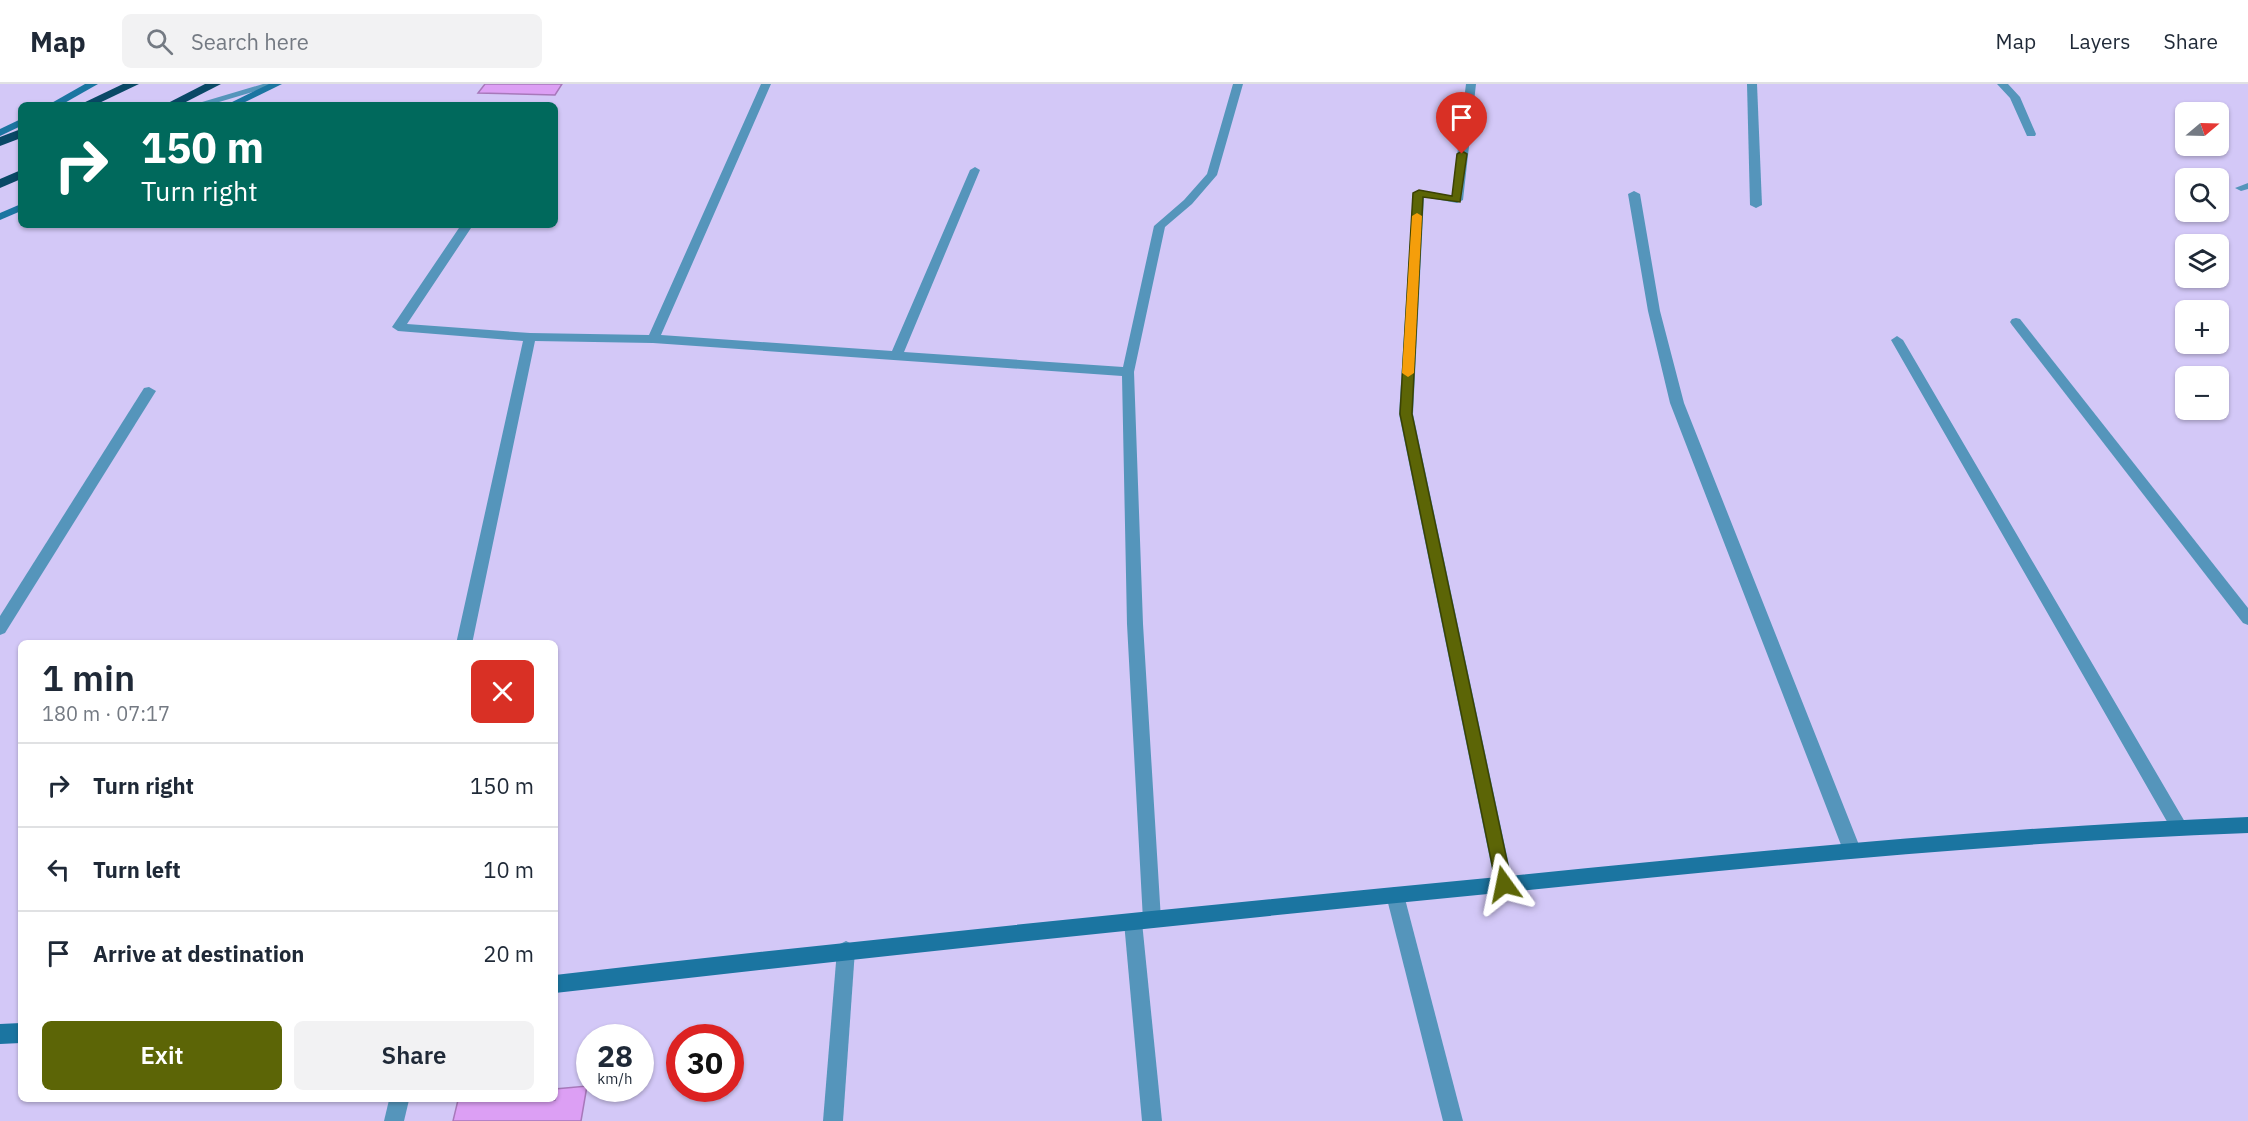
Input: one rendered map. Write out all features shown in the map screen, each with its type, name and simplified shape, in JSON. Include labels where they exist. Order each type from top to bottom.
[{"type":"highway","points":[[92,102],[133,84]]},
{"type":"highway","points":[[176,102],[215,84]]},
{"type":"highway","points":[[0,142],[18,134]]},
{"type":"highway","points":[[0,184],[18,175]]},
{"type":"street","points":[[59,102],[93,84]]},
{"type":"street","points":[[653,339],[766,84]]},
{"type":"street","points":[[1152,920],[1135,624],[1128,372],[1160,226],[1188,202],[1212,175],[1238,84]]},
{"type":"street","points":[[1471,84],[1457,200],[1419,193],[1406,414],[1504,884]]},
{"type":"street","points":[[1752,84],[1756,205]]},
{"type":"street","points":[[2002,84],[2015,97],[2031,134]]},
{"type":"street","points":[[209,102],[274,85]]},
{"type":"street","points":[[237,102],[274,85]]},
{"type":"street","points":[[0,133],[18,124]]},
{"type":"street","points":[[896,356],[975,170]]},
{"type":"street","points":[[1634,194],[1654,311],[1677,403],[1852,850]]},
{"type":"street","points":[[0,217],[18,208]]},
{"type":"street","points":[[465,228],[398,327],[530,337],[653,339],[1128,372]]},
{"type":"street","points":[[2016,322],[2248,619]]},
{"type":"street","points":[[465,640],[530,337]]},
{"type":"street","points":[[1897,340],[2179,827]]},
{"type":"street","points":[[0,629],[149,391]]},
{"type":"street","points":[[558,984],[846,950],[1852,850],[2179,827],[2248,825]]},
{"type":"street","points":[[1395,895],[1453,1121]]},
{"type":"street","points":[[1133,922],[1152,1121]]},
{"type":"street","points":[[833,1121],[846,950]]},
{"type":"street","points":[[0,1035],[18,1033]]},
{"type":"street","points":[[394,1121],[399,1102]]},
{"type":"building","points":[[485,84],[562,84],[555,95],[478,93]]},
{"type":"building","points":[[576,1087],[576,1102],[584,1102],[581,1121],[453,1121],[458,1102],[558,1102],[558,1089]]},
{"type":"slow traffic","points":[[1408,373],[1417,216]]},
{"type":"route","points":[[1462,154],[1457,200],[1419,193],[1406,414],[1504,884]]}]
